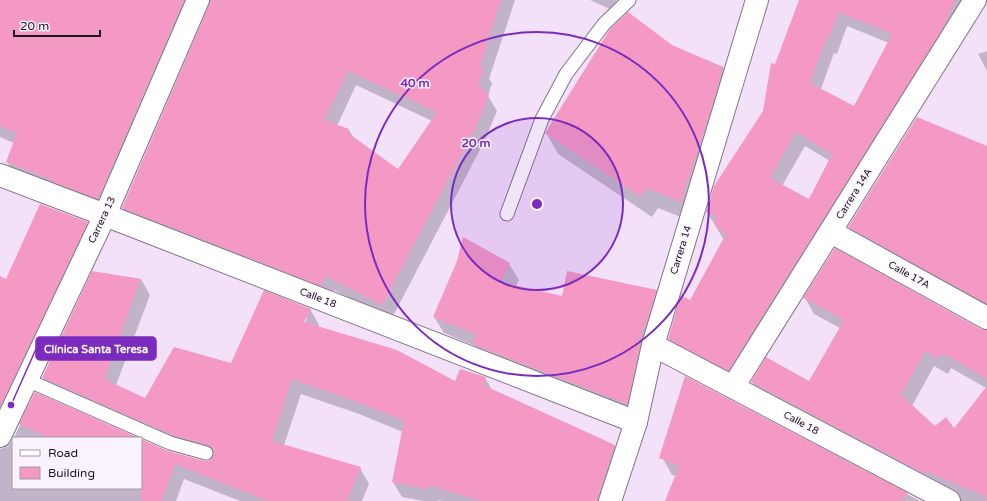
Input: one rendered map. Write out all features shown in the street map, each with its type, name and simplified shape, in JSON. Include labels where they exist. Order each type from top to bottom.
[{"type":"street","name":"Carrera 13","points":[[0,436],[105,215],[198,0]]},
{"type":"street","name":"Carrera 14","points":[[610,501],[636,422],[653,345],[757,0]]},
{"type":"street","name":"Carrera 14A","points":[[733,388],[975,0]]},
{"type":"street","name":"Calle 18","points":[[0,175],[636,422]]},
{"type":"street","name":"Calle 17A","points":[[831,232],[987,318]]},
{"type":"street","name":"Calle 18","points":[[653,345],[949,501]]},
{"type":"lane","points":[[507,214],[542,119],[566,74],[604,24],[628,0]]},
{"type":"lane","points":[[27,380],[170,443],[206,453]]},
{"type":"building","points":[[0,0],[184,0],[98,199],[50,181],[51,179],[6,162],[17,133],[0,126]]},
{"type":"building","points":[[210,0],[501,0],[480,66],[484,67],[478,86],[489,95],[476,127],[382,305],[325,276],[321,286],[122,208]],"holes":[[[348,71],[437,112],[398,169],[348,133],[349,129],[324,120]]]},
{"type":"building","points":[[799,0],[955,0],[942,30],[728,371],[668,339],[681,295],[690,300],[726,234],[715,226],[716,216],[706,212],[714,186],[763,111],[771,63],[775,64]],"holes":[[[839,12],[892,34],[854,106],[810,83],[826,39],[828,40]],[[796,132],[832,154],[809,199],[770,178]]]},
{"type":"building","points":[[628,12],[672,45],[723,67],[710,113],[681,202],[646,188],[641,197],[545,133],[610,29]]},
{"type":"building","points":[[917,117],[987,146],[987,304],[848,227]]},
{"type":"building","points":[[40,204],[88,222],[0,407],[0,276],[6,279]]},
{"type":"building","points":[[463,237],[510,263],[501,282],[562,296],[567,271],[657,290],[645,328],[643,326],[627,404],[472,344],[476,334],[433,317],[457,261]]},
{"type":"building","points":[[835,248],[981,329],[987,330],[987,379],[942,353],[939,359],[925,351],[901,395],[935,426],[946,417],[954,428],[987,386],[987,497],[928,472],[925,474],[751,382],[766,357],[809,381],[844,320],[803,298]]},
{"type":"building","points":[[92,271],[141,279],[104,379],[145,398],[174,347],[231,363],[264,290],[311,309],[304,322],[397,350],[455,381],[460,369],[486,377],[483,385],[615,445],[598,501],[481,501],[429,485],[428,489],[392,482],[404,421],[349,399],[292,379],[272,441],[361,467],[347,501],[268,501],[175,464],[162,501],[141,501],[142,439],[168,451],[204,461],[208,461],[214,456],[214,451],[212,448],[208,445],[173,435],[42,378]]},
{"type":"building","points":[[685,376],[908,493],[900,501],[665,501],[679,466],[659,458]]},
{"type":"building","points":[[35,392],[137,437],[48,437],[19,424]]},
{"type":"place","name":"Clínica Santa Teresa","points":[[11,405]]}]
